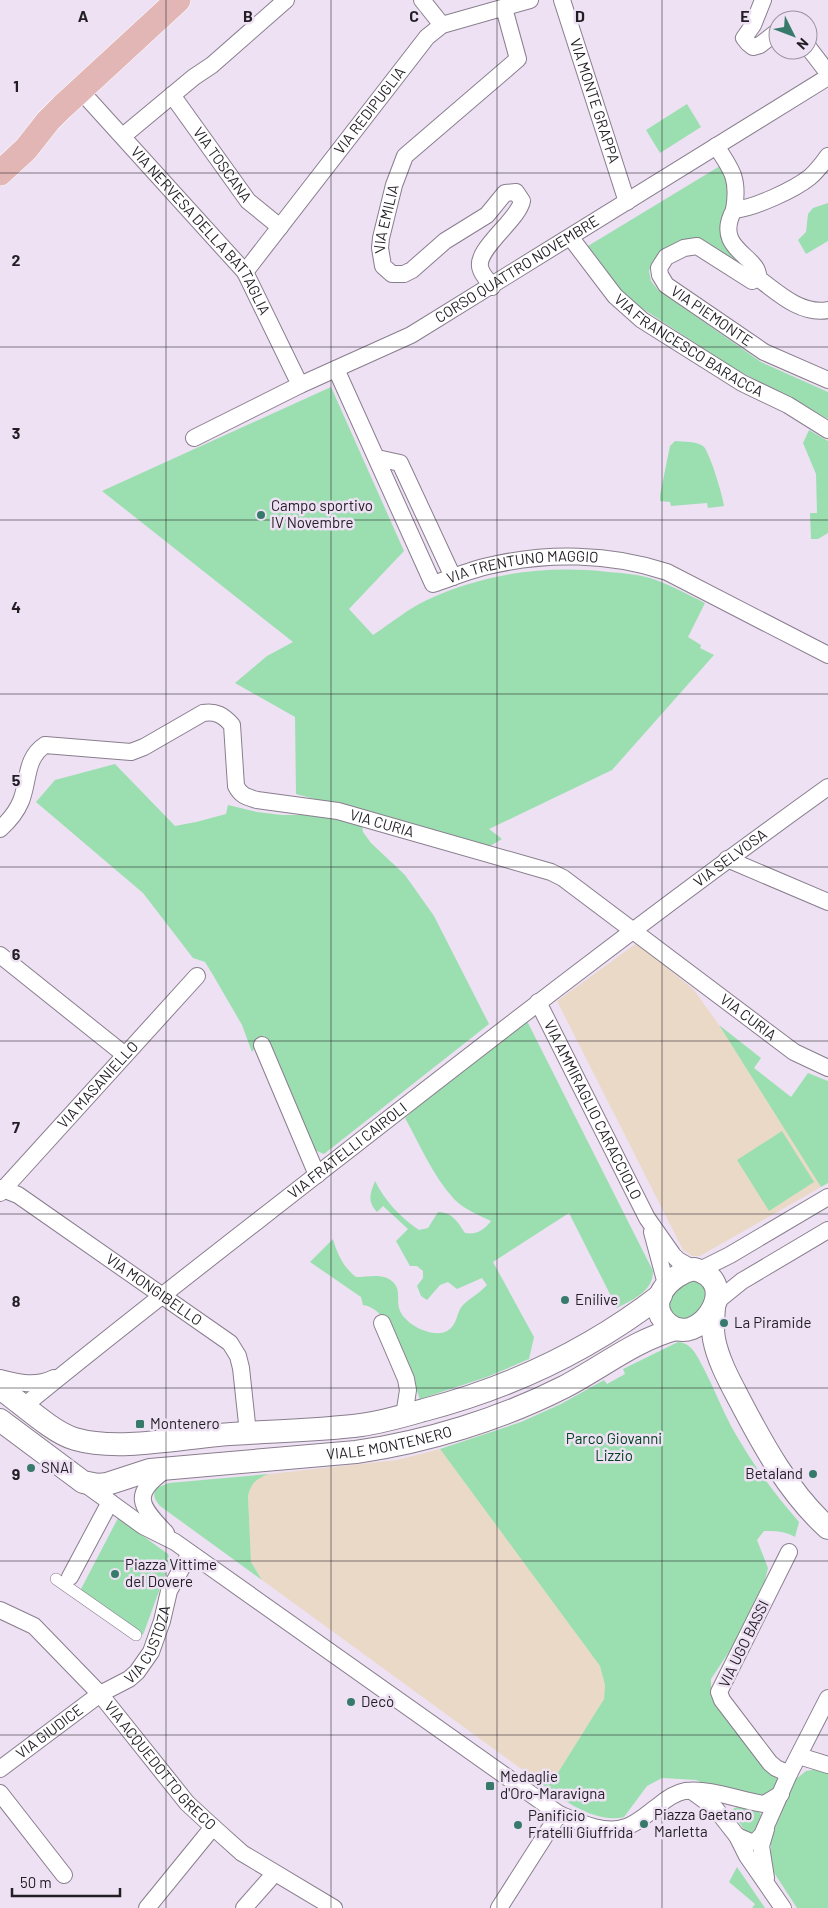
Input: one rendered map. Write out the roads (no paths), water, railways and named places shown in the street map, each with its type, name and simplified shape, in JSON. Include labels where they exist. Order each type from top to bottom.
[{"type":"main road","points":[[0,173],[26,149],[48,121],[178,0]]},
{"type":"main road","points":[[0,155],[48,121]]},
{"type":"main road","points":[[725,1372],[705,1347],[665,1322],[662,1317],[658,1303],[664,1289],[680,1273],[697,1270],[711,1277],[716,1289],[712,1323],[714,1341],[725,1372],[760,1439],[785,1478],[813,1514],[828,1528]]},
{"type":"main road","name":"VIALE MONTENERO","points":[[0,1388],[61,1434],[83,1441],[122,1444],[248,1432],[331,1429],[363,1425],[465,1399],[518,1379],[575,1350],[646,1306],[664,1289]]},
{"type":"main road","points":[[679,1330],[695,1327],[702,1322],[715,1305]]},
{"type":"main road","name":"VIALE MONTENERO","points":[[83,1482],[98,1485],[107,1484],[150,1470],[386,1448],[476,1423],[538,1399],[564,1387],[651,1337],[679,1330]]},
{"type":"main road","points":[[0,1420],[83,1482]]},
{"type":"main road","points":[[83,1482],[78,1466],[80,1457],[87,1453],[122,1444]]},
{"type":"street","points":[[123,136],[194,77],[212,65],[286,0]]},
{"type":"street","points":[[422,0],[442,25]]},
{"type":"street","name":"VIA REDIPUGLIA","points":[[244,272],[427,38],[442,25],[530,0]]},
{"type":"street","name":"VIA MONTE GRAPPA","points":[[562,0],[627,202]]},
{"type":"street","points":[[763,0],[753,24],[744,38],[753,47],[760,45],[768,38]]},
{"type":"street","name":"VIA EMILIA","points":[[492,286],[480,269],[480,262],[495,237],[518,212],[522,201],[516,192],[505,193],[486,215],[445,241],[419,265],[404,274],[392,274],[383,266],[380,248],[394,185],[405,156],[518,59],[504,8]]},
{"type":"street","points":[[818,60],[828,73]]},
{"type":"street","name":"CORSO QUATTRO NOVEMBRE","points":[[194,438],[300,385],[411,335],[571,238],[828,77]]},
{"type":"street","name":"VIA NERVESA DELLA BATTAGLIA","points":[[80,90],[244,272],[300,385]]},
{"type":"street","name":"VIA TOSCANA","points":[[172,95],[248,201],[280,227]]},
{"type":"street","points":[[716,146],[734,176],[737,187],[734,210],[727,228],[728,235],[734,244],[758,272],[758,278],[796,304],[816,310],[828,310]]},
{"type":"street","points":[[734,210],[747,209],[793,187],[811,176],[828,156]]},
{"type":"street","name":"VIA FRANCESCO BARACCA","points":[[571,238],[615,296],[642,320],[742,384],[788,406],[828,430]]},
{"type":"street","name":"VIA PIEMONTE","points":[[758,278],[752,281],[697,246],[684,248],[666,256],[659,268],[660,276],[666,285],[764,352],[828,380]]},
{"type":"street","name":"VIA TRENTUNO MAGGIO","points":[[336,369],[377,458],[400,462],[453,577],[488,566],[537,557],[578,556],[620,560],[645,565],[667,572],[704,590],[828,655]]},
{"type":"street","name":"VIA CURIA","points":[[0,829],[16,812],[22,799],[30,761],[37,750],[45,745],[131,752],[144,747],[203,713],[212,712],[221,715],[232,725],[236,786],[239,792],[246,797],[338,811],[551,872],[563,878],[794,1052],[828,1068]]},
{"type":"street","name":"VIA SELVOSA","points":[[633,930],[828,787]]},
{"type":"street","points":[[727,860],[828,902]]},
{"type":"street","name":"VIA FRATELLI CAIROLI","points":[[65,1372],[538,1002],[633,930]]},
{"type":"street","points":[[0,955],[125,1055]]},
{"type":"street","name":"VIA MASANIELLO","points":[[1,1190],[196,976]]},
{"type":"street","name":"VIA AMMIRAGLIO CARACCIOLO","points":[[538,1002],[647,1218]]},
{"type":"street","points":[[262,1045],[317,1175]]},
{"type":"street","name":"VIA MONGIBELLO","points":[[1,1190],[18,1195],[230,1343],[238,1356],[241,1368],[248,1432]]},
{"type":"street","points":[[647,1218],[673,1255],[678,1260],[697,1270],[730,1255],[828,1197]]},
{"type":"street","points":[[647,1218],[664,1289]]},
{"type":"street","points":[[715,1305],[742,1281],[828,1230]]},
{"type":"street","points":[[382,1323],[406,1379],[408,1390],[404,1416]]},
{"type":"street","points":[[0,1378],[40,1383],[65,1372]]},
{"type":"street","points":[[24,1406],[65,1372]]},
{"type":"street","points":[[167,1469],[148,1484],[143,1495],[143,1501],[145,1509],[150,1516],[174,1542]]},
{"type":"street","points":[[83,1482],[143,1526],[174,1542],[190,1553],[470,1753],[559,1814],[593,1826],[616,1829],[632,1824],[672,1796],[686,1791],[709,1792],[764,1804],[781,1794]]},
{"type":"street","points":[[110,1502],[63,1578],[136,1635]]},
{"type":"street","name":"VIA UGO BASSI","points":[[789,1552],[720,1692],[722,1700],[770,1763],[789,1774]]},
{"type":"street","name":"VIA CUSTOZA","points":[[100,1694],[128,1680],[144,1663],[162,1621],[169,1591],[190,1553]]},
{"type":"street","name":"VIA ACQUEDOTTO GRECO","points":[[0,1610],[34,1626],[100,1694],[188,1803],[242,1853],[274,1874],[334,1908]]},
{"type":"street","name":"VIA GIUDICE","points":[[0,1769],[100,1694]]},
{"type":"street","points":[[737,1836],[751,1842],[756,1841],[762,1834],[789,1774],[828,1698]]},
{"type":"street","points":[[798,1756],[828,1765]]},
{"type":"street","points":[[693,1792],[715,1808],[737,1836],[747,1856],[783,1908]]},
{"type":"street","points":[[0,1793],[64,1875]]},
{"type":"street","points":[[498,1908],[559,1814]]},
{"type":"street","points":[[147,1908],[213,1827]]},
{"type":"street","points":[[766,1827],[761,1846],[761,1857],[770,1890]]},
{"type":"street","points":[[244,1908],[274,1874]]},
{"type":"place","name":"Campo sportivo IV Novembre","points":[[261,515]]},
{"type":"place","name":"Enilive","points":[[565,1300]]},
{"type":"place","name":"La Piramide","points":[[724,1323]]},
{"type":"place","name":"Montenero","points":[[140,1424]]},
{"type":"place","name":"SNAI","points":[[31,1468]]},
{"type":"place","name":"Betaland","points":[[813,1474]]},
{"type":"place","name":"Piazza Vittime del Dovere","points":[[115,1574]]},
{"type":"place","name":"Decò","points":[[351,1702]]},
{"type":"place","name":"Medaglie d'Oro-Maravigna","points":[[490,1786]]},
{"type":"place","name":"Piazza Gaetano Marletta","points":[[644,1824]]},
{"type":"place","name":"Panificio Fratelli Giuffrida","points":[[518,1825]]},
{"type":"park label","name":"Parco Giovanni Lizzio","points":[[614,1448]]}]
